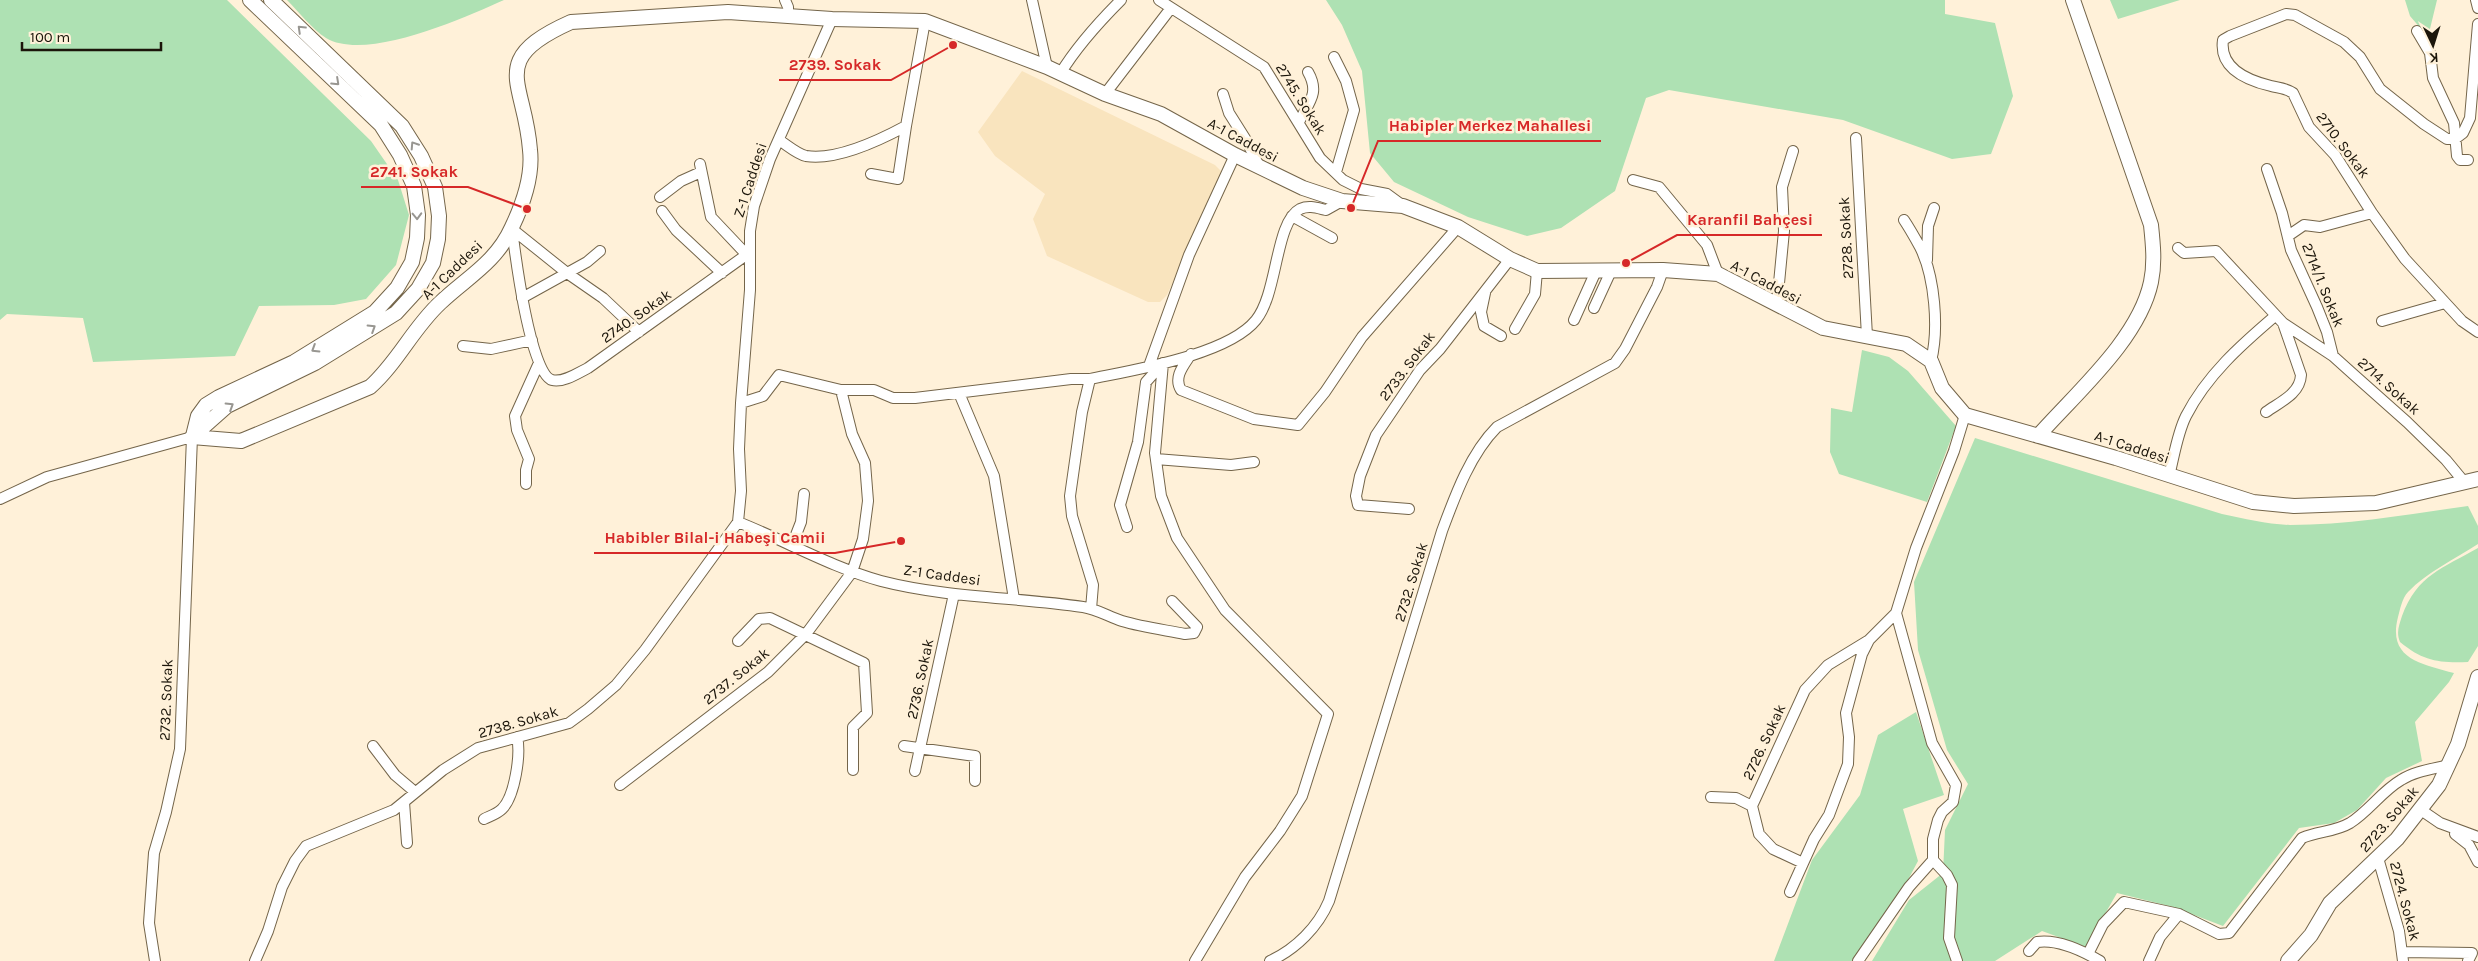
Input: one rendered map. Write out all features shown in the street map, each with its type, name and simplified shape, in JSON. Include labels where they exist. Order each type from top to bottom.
[{"type":"main road","points":[[192,437],[198,416],[206,406],[219,396],[294,362],[375,312],[401,282],[412,262],[417,238],[418,215],[414,186],[400,155],[381,125],[250,0]]},
{"type":"main road","points":[[192,437],[227,406],[315,363],[396,313],[418,289],[426,276],[433,263],[438,239],[439,216],[435,187],[421,156],[402,126],[271,0]]},
{"type":"main road","points":[[2038,436],[2118,347],[2135,324],[2145,302],[2154,263],[2151,225],[2148,215],[2073,0]]},
{"type":"main road","name":"A-1 Caddesi","points":[[192,437],[241,441],[370,387],[387,372],[421,324],[440,302],[482,269],[512,229],[524,195],[530,161],[528,128],[517,89],[516,71],[528,45],[549,31],[571,22],[728,12],[832,19],[925,21],[1046,67],[1105,94],[1161,114],[1234,155],[1303,188],[1342,200],[1403,206],[1458,227],[1510,259],[1538,271],[1663,270],[1718,274],[1823,328],[1906,344],[1931,361]]},
{"type":"main road","points":[[1931,361],[1942,388],[1965,415]]},
{"type":"main road","name":"A-1 Caddesi","points":[[1965,415],[2252,502],[2294,506],[2376,502],[2471,481]]},
{"type":"main road","name":"2723. Sokak","points":[[2288,961],[2311,935],[2330,903],[2378,858],[2439,785],[2458,744],[2478,677]]},
{"type":"street","points":[[785,0],[788,6],[788,16]]},
{"type":"street","points":[[1032,0],[1046,67]]},
{"type":"street","points":[[1060,74],[1070,57],[1121,0]]},
{"type":"street","name":"2745. Sokak","points":[[1159,0],[1264,67],[1320,158],[1343,180],[1361,189],[1387,194],[1403,206]]},
{"type":"street","points":[[2476,0],[2478,8]]},
{"type":"street","points":[[1105,94],[1170,8]]},
{"type":"street","name":"2710. Sokak","points":[[2455,139],[2447,139],[2424,124],[2380,88],[2360,57],[2344,42],[2295,14],[2286,14],[2223,40],[2221,52],[2224,60],[2235,71],[2269,86],[2289,90],[2293,93],[2309,127],[2335,155],[2372,213],[2405,259],[2445,303],[2478,332]]},
{"type":"street","name":"Z-1 Caddesi","points":[[832,19],[770,159],[754,206],[748,253],[750,290],[738,449],[741,491],[738,522],[852,572],[882,581],[954,594],[1091,608],[1122,621],[1185,634],[1196,631],[1196,627],[1189,617],[1172,601]]},
{"type":"street","points":[[871,174],[898,179],[925,21]]},
{"type":"street","points":[[2455,139],[2463,133],[2470,118],[2478,24]]},
{"type":"street","points":[[2417,31],[2430,53],[2433,78],[2454,123],[2457,156],[2460,160],[2468,160]]},
{"type":"street","name":"2745. Sokak","points":[[1334,57],[1346,81],[1354,110],[1336,172]]},
{"type":"street","points":[[1299,122],[1314,92],[1314,83],[1308,72]]},
{"type":"street","points":[[1223,94],[1229,113],[1259,166]]},
{"type":"street","points":[[779,140],[806,156],[827,155],[853,150],[883,139],[906,126]]},
{"type":"street","name":"2728. Sokak","points":[[1856,138],[1867,336]]},
{"type":"street","points":[[1777,304],[1784,231],[1782,187],[1793,151]]},
{"type":"street","points":[[1149,366],[1192,247],[1234,155]]},
{"type":"street","points":[[660,197],[700,168],[711,217],[748,253]]},
{"type":"street","name":"2714/1. Sokak","points":[[2267,168],[2298,268],[2327,332],[2333,356]]},
{"type":"street","points":[[1633,180],[1659,187],[1707,245],[1718,274]]},
{"type":"street","points":[[741,403],[763,396],[779,374],[841,390],[874,390],[893,398],[915,398],[1071,379],[1090,379],[1163,363],[1191,354],[1230,340],[1257,319],[1271,289],[1283,234],[1292,216],[1301,209],[1315,207],[1326,210],[1342,200]]},
{"type":"street","points":[[1931,361],[1936,342],[1936,333],[1927,266],[1928,226],[1934,208]]},
{"type":"street","points":[[662,211],[676,230],[722,273]]},
{"type":"street","points":[[2288,236],[2304,225],[2320,228],[2372,213]]},
{"type":"street","points":[[1292,216],[1332,238]]},
{"type":"street","points":[[1904,220],[1920,248],[1927,266]]},
{"type":"street","points":[[1191,354],[1180,375],[1178,385],[1182,390],[1254,419],[1298,425],[1393,300],[1458,227]]},
{"type":"street","points":[[512,229],[567,273],[604,298],[639,332]]},
{"type":"street","points":[[512,229],[522,298],[538,365],[515,416],[517,430],[529,459],[526,470],[526,484]]},
{"type":"street","name":"2714. Sokak","points":[[2178,248],[2184,253],[2216,250],[2279,320],[2333,356],[2471,481]]},
{"type":"street","points":[[522,298],[567,273],[600,251]]},
{"type":"street","name":"2740. Sokak","points":[[538,365],[545,376],[552,380],[567,378],[588,368],[748,253]]},
{"type":"street","name":"2733. Sokak","points":[[1409,509],[1358,505],[1356,496],[1360,476],[1376,435],[1420,370],[1440,349],[1510,259]]},
{"type":"street","name":"2732. Sokak","points":[[1270,961],[1282,955],[1310,931],[1323,916],[1442,531],[1453,501],[1485,439],[1497,427],[1512,418],[1615,363],[1625,349],[1657,287],[1663,270]]},
{"type":"street","points":[[1515,329],[1535,294],[1538,271]]},
{"type":"street","points":[[1574,320],[1596,271]]},
{"type":"street","points":[[1594,308],[1611,271]]},
{"type":"street","points":[[1486,289],[1481,312],[1484,326],[1500,336]]},
{"type":"street","points":[[2382,321],[2445,303]]},
{"type":"street","points":[[2169,476],[2186,417],[2214,374],[2238,348],[2279,320]]},
{"type":"street","name":"2714. Sokak","points":[[2266,412],[2295,392],[2300,384],[2300,375],[2279,320]]},
{"type":"street","points":[[462,346],[491,349],[532,340]]},
{"type":"street","points":[[1163,363],[1156,459],[1162,496],[1177,538],[1225,610],[1328,714],[1302,796],[1280,831],[1245,877],[1195,961]]},
{"type":"street","points":[[1127,527],[1120,505],[1122,491],[1136,450],[1146,382],[1163,363]]},
{"type":"street","points":[[1090,379],[1082,412],[1070,496],[1072,516],[1093,585],[1091,608]]},
{"type":"street","name":"2737. Sokak","points":[[620,785],[768,672],[806,634],[852,572],[863,540],[868,502],[865,463],[852,434],[841,390]]},
{"type":"street","points":[[960,393],[994,476],[1014,599]]},
{"type":"street","name":"2726. Sokak","points":[[1752,806],[1805,690],[1828,666],[1869,640],[1896,613],[1916,548],[1954,451],[1965,415]]},
{"type":"street","points":[[0,499],[47,477],[192,437]]},
{"type":"street","name":"2732. Sokak","points":[[155,961],[149,923],[154,853],[166,812],[180,749],[192,437]]},
{"type":"street","points":[[1156,459],[1231,465],[1254,462]]},
{"type":"street","points":[[792,545],[800,522],[804,494]]},
{"type":"street","name":"2738. Sokak","points":[[255,961],[268,931],[282,887],[295,861],[306,846],[394,810],[443,770],[478,748],[568,723],[588,710],[616,685],[645,650],[738,522]]},
{"type":"street","name":"2736. Sokak","points":[[915,771],[954,594]]},
{"type":"street","points":[[1858,961],[1909,887],[1932,860],[1933,838],[1942,812],[1953,802],[1956,785],[1932,743],[1896,613]]},
{"type":"street","points":[[738,642],[759,619],[764,617],[806,634],[864,664],[867,713],[853,727],[853,770]]},
{"type":"street","name":"2726. Sokak","points":[[1790,892],[1814,839],[1829,815],[1848,764],[1849,737],[1846,713],[1862,654],[1869,640]]},
{"type":"street","points":[[484,819],[495,814],[505,805],[518,769],[517,737]]},
{"type":"street","points":[[373,746],[394,775],[416,792]]},
{"type":"street","points":[[904,746],[975,756],[976,781]]},
{"type":"street","points":[[2088,954],[2103,924],[2124,902],[2179,914],[2219,934],[2230,933],[2302,838],[2313,833],[2334,830],[2349,823],[2400,780],[2419,772],[2449,765]]},
{"type":"street","points":[[1711,797],[1736,798],[1752,806],[1758,834],[1773,849],[1803,863]]},
{"type":"street","points":[[404,802],[407,843]]},
{"type":"street","points":[[2420,810],[2445,825],[2469,845],[2478,862]]},
{"type":"street","points":[[2445,825],[2478,838]]},
{"type":"street","name":"2724. Sokak","points":[[2378,858],[2403,956],[2470,957]]},
{"type":"street","points":[[1932,860],[1947,875],[1952,885],[1950,938],[1957,961]]},
{"type":"street","points":[[2149,961],[2160,937],[2179,914]]},
{"type":"street","points":[[2030,952],[2037,942],[2047,940],[2088,954],[2100,961]]},
{"type":"shaded area","points":[[1022,71],[1215,165],[1221,171],[1220,179],[1167,295],[1160,302],[1148,302],[1047,256],[1033,219],[1045,194],[995,156],[978,132]]},
{"type":"green space","points":[[0,0],[227,0],[371,141],[398,180],[409,215],[396,265],[366,299],[334,305],[259,306],[235,356],[93,362],[83,318],[7,314],[0,320]]},
{"type":"green space","points":[[287,0],[504,0],[465,17],[415,35],[365,45],[343,44],[326,38]]},
{"type":"green space","points":[[1326,0],[1945,0],[1945,14],[1995,23],[2013,96],[1991,154],[1952,159],[1843,120],[1669,90],[1646,98],[1615,191],[1561,228],[1527,236],[1468,217],[1394,182],[1370,153],[1362,71],[1342,25]]},
{"type":"green space","points":[[2110,0],[2180,0],[2118,19]]},
{"type":"green space","points":[[2405,0],[2437,0],[2428,37],[2410,16]]},
{"type":"green space","points":[[1862,350],[1889,357],[1908,371],[1956,426],[1927,502],[1839,474],[1830,452],[1831,408],[1852,412]]},
{"type":"green space","points":[[1975,438],[2222,514],[2264,522],[2312,525],[2468,506],[2478,526],[2478,544],[2432,572],[2408,592],[2404,597],[2398,617],[2396,631],[2402,651],[2419,662],[2454,673],[2449,682],[2415,722],[2422,761],[2386,778],[2357,810],[2334,823],[2299,828],[2223,926],[2173,907],[2117,893],[2086,947],[2042,931],[1995,961],[1872,961],[1909,900],[1943,873],[1945,830],[1968,784],[1947,750],[1918,650],[1914,582]]},
{"type":"green space","points":[[2478,548],[2478,646],[2468,662],[2431,660],[2400,642],[2398,629],[2408,602],[2415,591],[2432,574]]},
{"type":"green space","points":[[1916,712],[1944,795],[1903,809],[1918,861],[1865,961],[1774,961],[1812,860],[1860,795],[1878,735]]},
{"type":"place","name":"2739. Sokak","points":[[953,45]]},
{"type":"place","name":"Habipler Merkez Mahallesi","points":[[1351,208]]},
{"type":"place","name":"2741. Sokak","points":[[527,209]]},
{"type":"place","name":"Karanfil Bahçesi","points":[[1626,263]]},
{"type":"place","name":"Habibler Bilal-i Habeşi Camii","points":[[901,541]]}]
